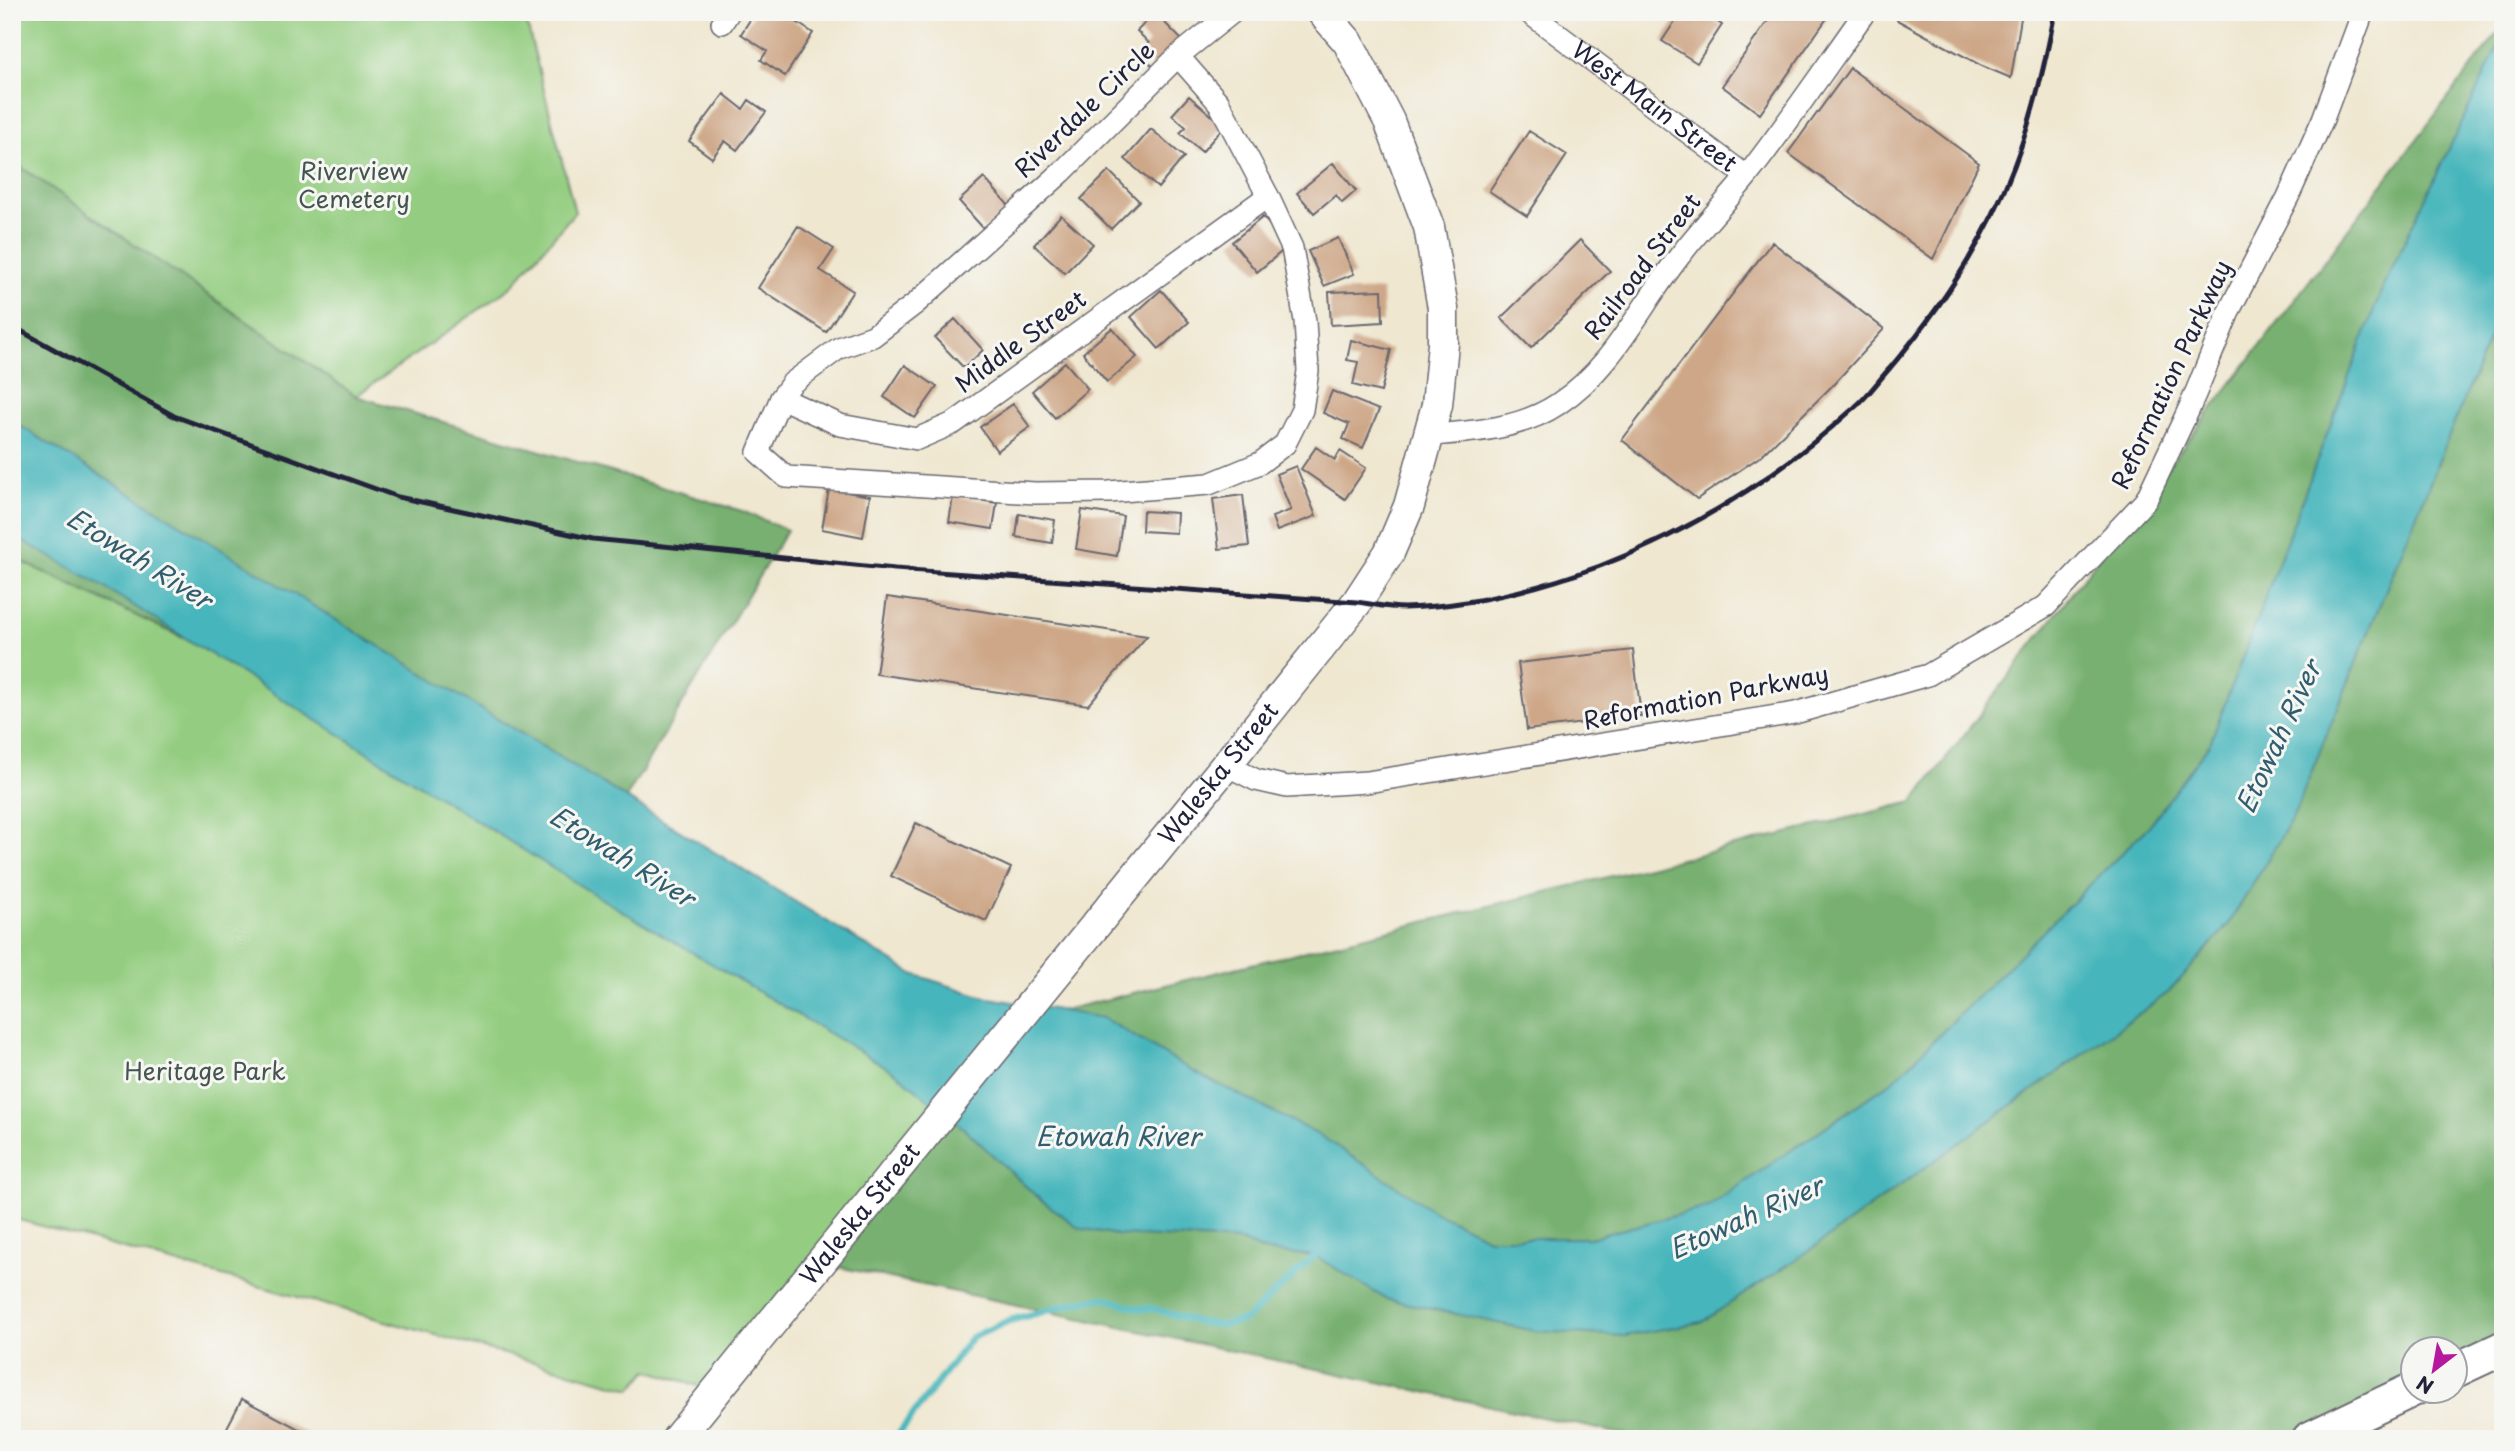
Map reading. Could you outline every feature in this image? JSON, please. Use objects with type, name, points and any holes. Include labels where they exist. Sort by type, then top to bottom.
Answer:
[{"type":"main road","name":"Waleska Street","points":[[677,1439],[1226,765],[1377,574],[1389,553],[1409,506],[1431,435],[1441,376],[1443,307],[1429,227],[1389,121],[1348,42],[1322,12]]},
{"type":"main road","points":[[1338,12],[1348,42]]},
{"type":"main road","points":[[2470,1363],[2503,1348]]},
{"type":"main road","points":[[2309,1439],[2400,1395]]},
{"type":"street","name":"West Main Street","points":[[1528,12],[1746,176]]},
{"type":"street","name":"Railroad Street","points":[[1431,435],[1514,424],[1558,404],[1580,387],[1610,357],[1680,254],[1746,176],[1865,12]]},
{"type":"street","name":"Reformation Parkway","points":[[1226,765],[1256,780],[1287,787],[1367,782],[1795,713],[1928,675],[2046,606],[2146,500],[2189,409],[2230,309],[2288,197],[2318,130],[2363,12]]},
{"type":"street","points":[[1178,56],[1223,16]]},
{"type":"street","name":"Riverdale Circle","points":[[1178,56],[1219,103],[1268,196],[1292,248],[1305,321],[1308,371],[1302,410],[1285,444],[1261,463],[1209,484],[1109,492],[1035,493],[786,477],[758,452],[781,398],[792,383],[839,348],[873,336],[915,304],[1062,172],[1178,56]]},
{"type":"street","name":"Middle Street","points":[[781,398],[840,425],[917,439],[954,423],[1268,196]]},
{"type":"green space","name":"Riverview Cemetery","points":[[12,12],[524,12],[575,212],[511,287],[356,396],[12,161]]},
{"type":"green space","points":[[2503,26],[2503,1335],[2470,1353],[2470,1336],[2400,1336],[2400,1390],[2311,1439],[1645,1439],[815,1262],[1015,1022],[1913,802]]},
{"type":"green space","points":[[12,161],[356,396],[742,511],[787,530],[603,836],[12,557]]},
{"type":"green space","name":"Heritage Park","points":[[12,557],[966,1008],[1015,1022],[708,1389],[648,1370],[631,1389],[12,1218]]},
{"type":"water","name":"Etowah River","points":[[2503,36],[2503,304],[2293,817],[2229,924],[2169,992],[1819,1244],[1702,1322],[1625,1336],[1535,1331],[1386,1299],[1315,1256],[1264,1251],[1240,1241],[1117,1235],[1079,1228],[1036,1196],[967,1131],[896,1073],[600,898],[94,581],[12,535],[12,421],[913,974],[984,997],[1103,1018],[1196,1073],[1321,1136],[1437,1213],[1489,1238],[1590,1238],[1708,1207],[1894,1080],[2149,826],[2210,743],[2382,289]]},
{"type":"building","points":[[755,12],[781,12],[813,33],[785,76],[761,60],[767,51],[741,34]]},
{"type":"building","points":[[1681,12],[1703,12],[1722,25],[1697,63],[1662,41]]},
{"type":"building","points":[[1774,12],[1830,14],[1760,114],[1722,86]]},
{"type":"building","points":[[1901,12],[2022,12],[2011,78],[1980,65],[1897,20]]},
{"type":"building","points":[[1155,13],[1185,43],[1158,71],[1139,53],[1149,43],[1137,31]]},
{"type":"building","points":[[1850,68],[1979,163],[1933,259],[1788,153]]},
{"type":"building","points":[[724,94],[743,109],[749,100],[766,112],[737,150],[725,141],[712,158],[689,141]]},
{"type":"building","points":[[1189,96],[1224,126],[1202,152],[1180,133],[1186,127],[1172,115]]},
{"type":"building","points":[[1151,129],[1184,157],[1158,188],[1125,159]]},
{"type":"building","points":[[1529,131],[1567,155],[1527,216],[1489,191]]},
{"type":"building","points":[[1333,163],[1356,191],[1342,203],[1336,195],[1314,213],[1297,193]]},
{"type":"building","points":[[1109,171],[1139,201],[1111,229],[1081,199]]},
{"type":"building","points":[[984,178],[1010,207],[984,229],[959,201]]},
{"type":"building","points":[[1061,215],[1093,244],[1065,273],[1034,245]]},
{"type":"building","points":[[1263,217],[1287,247],[1257,272],[1232,242]]},
{"type":"building","points":[[798,226],[834,249],[820,270],[853,291],[826,332],[758,288]]},
{"type":"building","points":[[1338,238],[1354,274],[1324,286],[1308,251]]},
{"type":"building","points":[[1580,240],[1610,271],[1531,348],[1501,318]]},
{"type":"building","points":[[1772,242],[1884,329],[1833,385],[1761,456],[1697,499],[1622,440]]},
{"type":"building","points":[[1161,290],[1189,322],[1159,349],[1131,317]]},
{"type":"building","points":[[1382,290],[1383,322],[1331,325],[1329,292]]},
{"type":"building","points":[[955,319],[983,350],[964,368],[935,338]]},
{"type":"building","points":[[1112,328],[1137,357],[1107,382],[1083,353]]},
{"type":"building","points":[[1351,340],[1391,350],[1381,392],[1353,385],[1358,362],[1347,360]]},
{"type":"building","points":[[1065,362],[1088,389],[1055,418],[1032,391]]},
{"type":"building","points":[[905,365],[937,387],[915,418],[884,397]]},
{"type":"building","points":[[1332,391],[1379,410],[1363,448],[1343,439],[1349,424],[1323,413]]},
{"type":"building","points":[[1013,404],[1030,427],[997,451],[980,427]]},
{"type":"building","points":[[1316,447],[1335,460],[1340,451],[1366,468],[1345,499],[1301,469]]},
{"type":"building","points":[[1296,466],[1316,516],[1277,531],[1272,517],[1291,510],[1276,474]]},
{"type":"building","points":[[829,489],[870,496],[863,537],[822,529]]},
{"type":"building","points":[[1243,495],[1249,546],[1219,549],[1213,499]]},
{"type":"building","points":[[953,496],[997,503],[993,529],[949,522]]},
{"type":"building","points":[[1082,510],[1123,516],[1117,556],[1076,549]]},
{"type":"building","points":[[1143,511],[1177,513],[1176,533],[1142,531]]},
{"type":"building","points":[[1019,514],[1055,520],[1052,543],[1016,537]]},
{"type":"building","points":[[887,597],[1147,636],[1088,705],[876,674]]},
{"type":"building","points":[[1633,650],[1641,716],[1527,730],[1518,663]]},
{"type":"building","points":[[916,823],[1011,868],[986,921],[891,876]]},
{"type":"building","points":[[242,1399],[318,1439],[221,1439]]},
{"type":"waterway","points":[[895,1439],[971,1338],[1008,1321],[1078,1302],[1104,1298],[1197,1322],[1221,1325],[1245,1320],[1320,1251]]},
{"type":"railway","points":[[12,326],[174,416],[398,497],[593,539],[895,569],[1357,602],[1398,608],[1454,604],[1504,595],[1552,582],[1600,566],[1669,536],[1766,478],[1860,403],[1927,322],[1961,272],[1990,220],[2014,166],[2027,128],[2043,71],[2055,12]]}]
